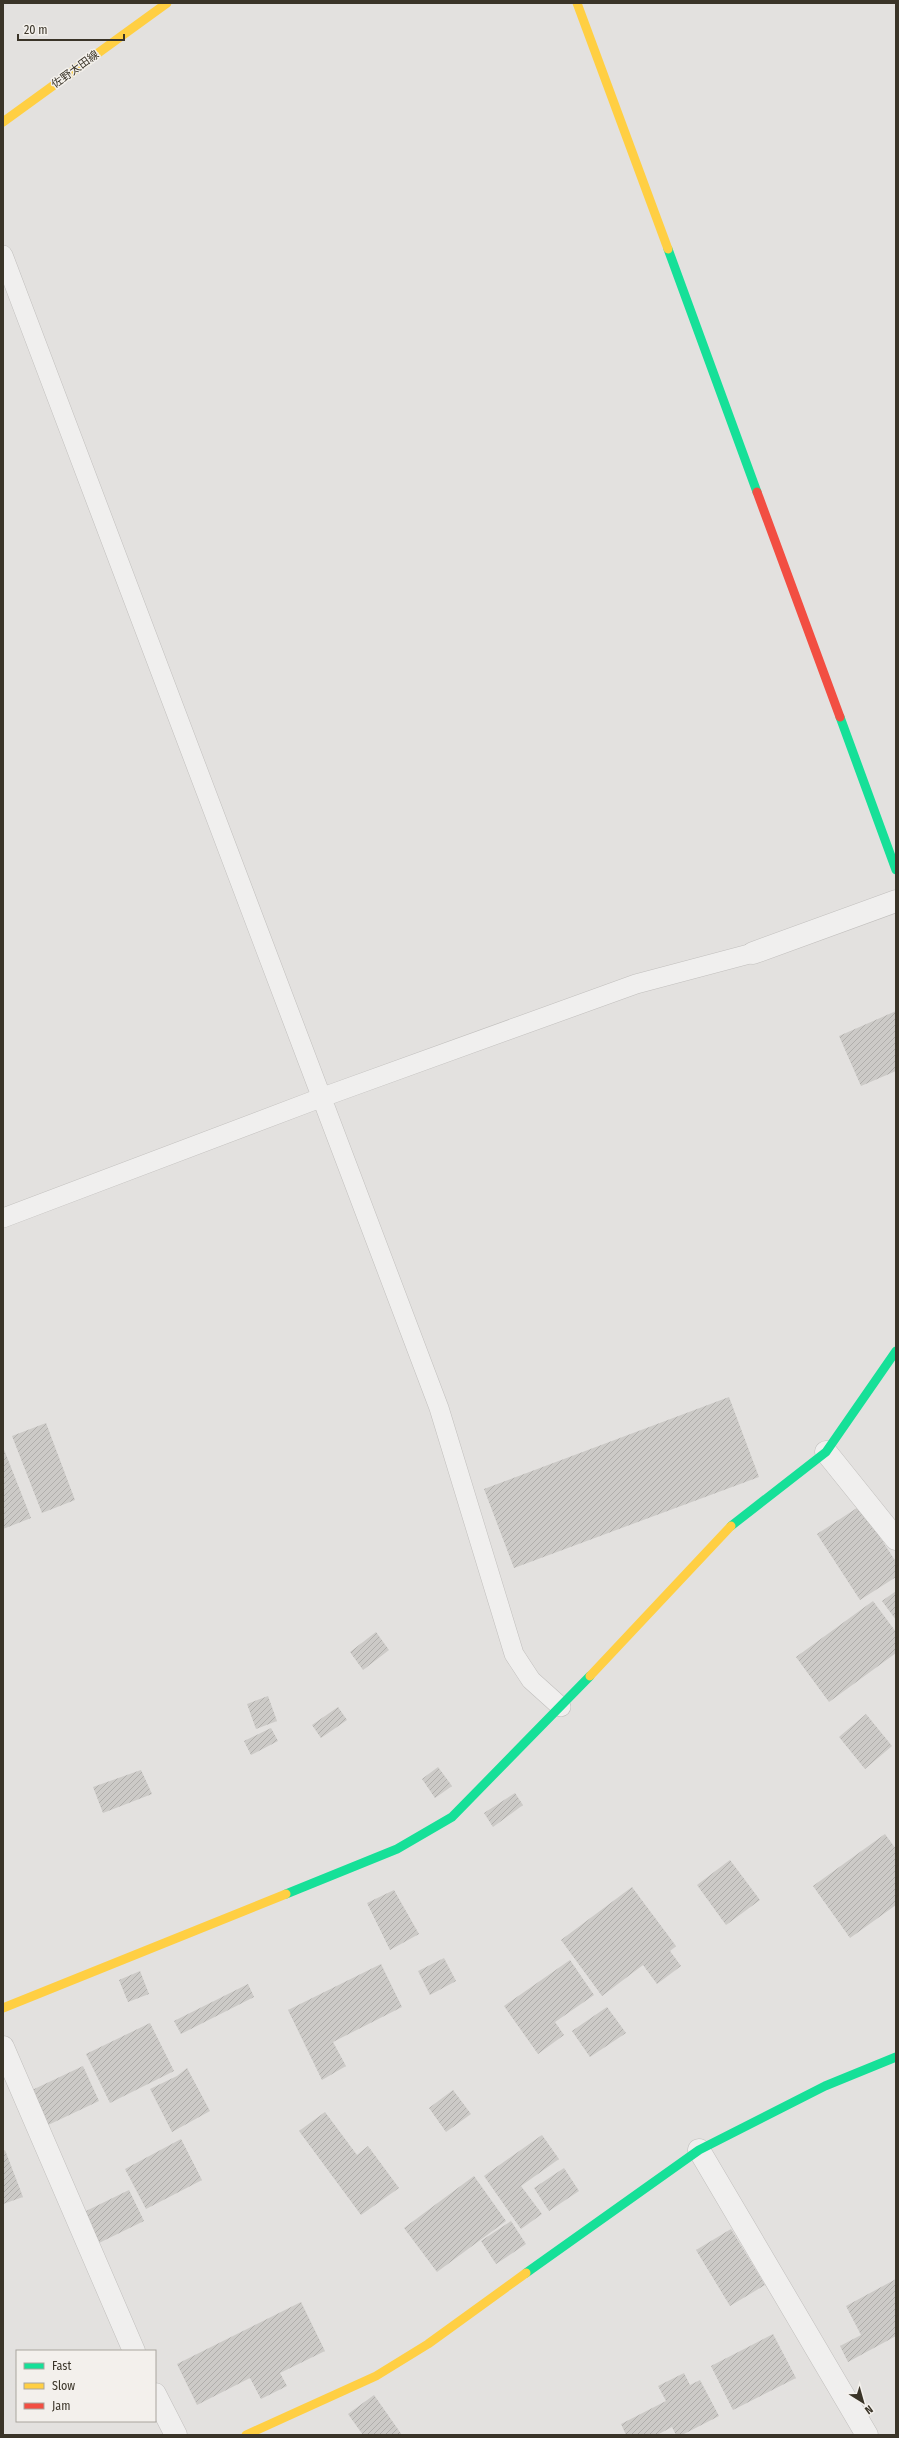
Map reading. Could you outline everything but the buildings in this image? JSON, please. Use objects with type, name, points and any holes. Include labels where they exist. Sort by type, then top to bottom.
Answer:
[{"type":"street","name":"佐野太田線","points":[[3,122],[167,3]]},
{"type":"street","points":[[577,3],[896,870]]},
{"type":"street","points":[[753,953],[896,901]]},
{"type":"street","points":[[3,2008],[398,1849],[452,1817],[561,1707],[731,1526],[826,1452],[896,1351]]},
{"type":"street","points":[[826,1452],[896,1539]]},
{"type":"street","points":[[3,2047],[134,2350]]},
{"type":"street","points":[[246,2435],[376,2376],[428,2344],[630,2197],[699,2150],[825,2086],[896,2057]]},
{"type":"street","points":[[699,2150],[867,2435]]},
{"type":"street","points":[[156,2396],[176,2435]]},
{"type":"lane","points":[[3,255],[440,1408],[514,1654],[531,1680],[561,1707]]},
{"type":"lane","points":[[3,1218],[323,1097],[636,984],[753,953]]},
{"type":"traffic: fast","points":[[668,249],[757,492]]},
{"type":"traffic: fast","points":[[840,717],[896,870]]},
{"type":"traffic: fast","points":[[731,1526],[826,1452],[896,1351]]},
{"type":"traffic: fast","points":[[286,1894],[397,1849],[452,1817],[590,1676]]},
{"type":"traffic: fast","points":[[526,2273],[699,2150],[825,2086],[896,2057]]},
{"type":"traffic: slow","points":[[3,122],[167,3]]},
{"type":"traffic: slow","points":[[577,3],[668,249]]},
{"type":"traffic: slow","points":[[590,1676],[731,1526]]},
{"type":"traffic: slow","points":[[3,2008],[286,1894]]},
{"type":"traffic: slow","points":[[246,2435],[376,2376],[428,2344],[526,2273]]},
{"type":"traffic: jam","points":[[757,492],[840,717]]}]
